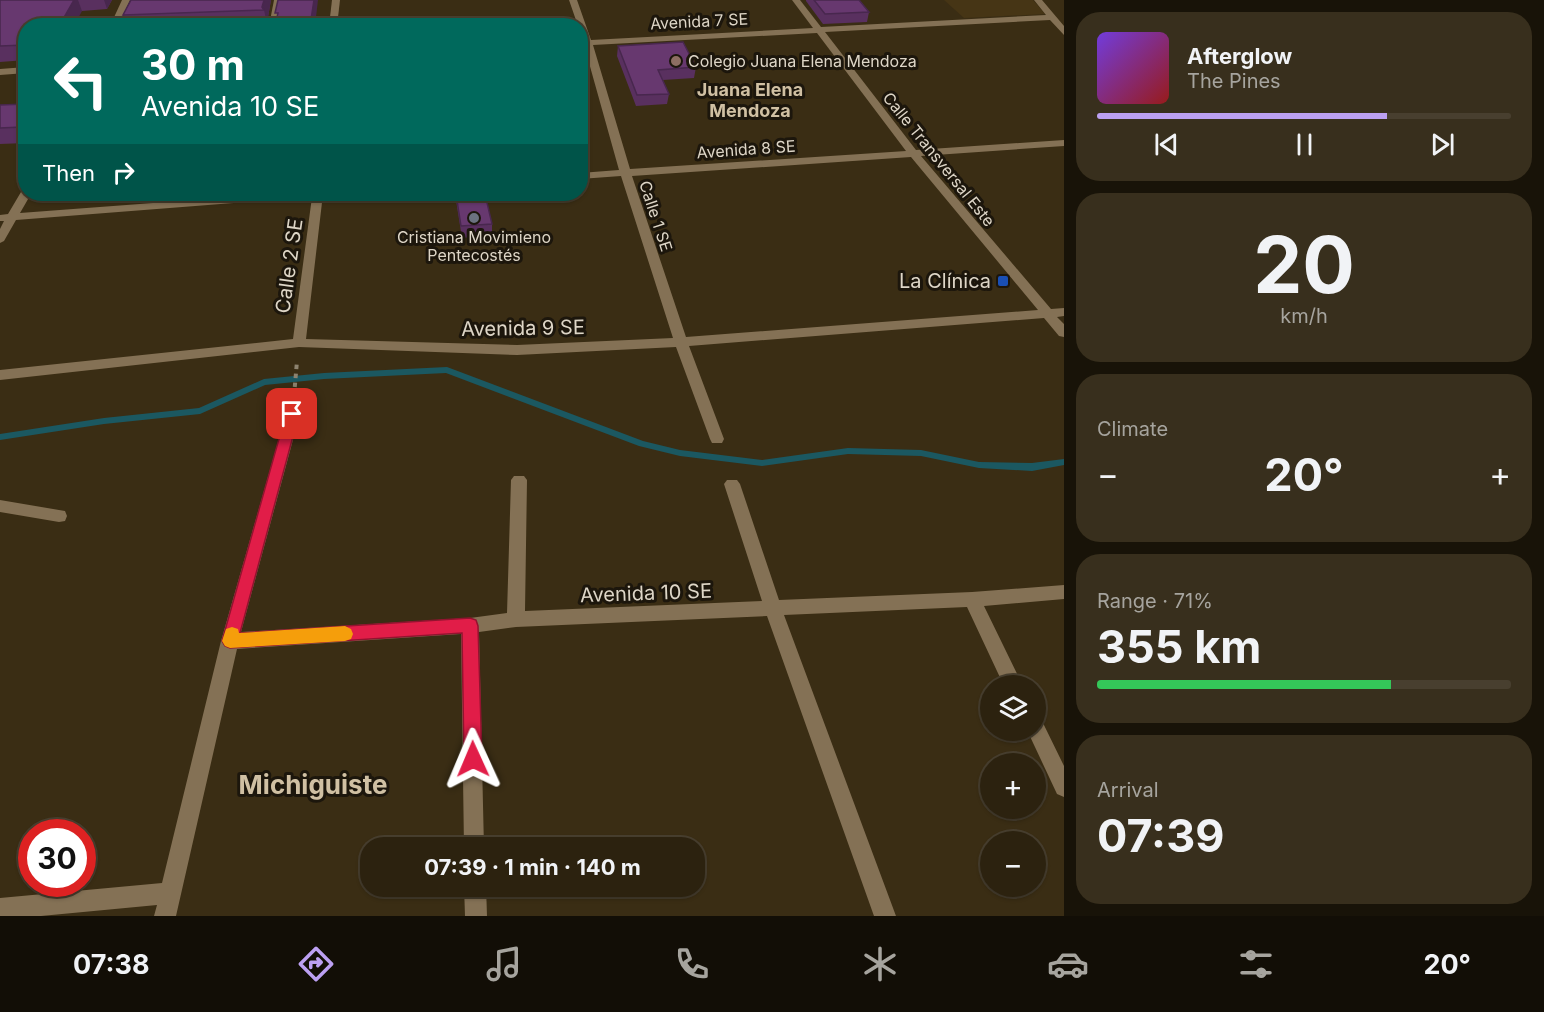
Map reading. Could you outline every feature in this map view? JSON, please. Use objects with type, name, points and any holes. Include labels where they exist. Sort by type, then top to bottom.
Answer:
[{"type":"street","points":[[118,18],[126,0]]},
{"type":"street","points":[[275,18],[278,0]]},
{"type":"street","points":[[334,18],[336,0]]},
{"type":"street","name":"Calle 1 SE","points":[[573,0],[578,18]]},
{"type":"street","name":"Calle Transversal Este","points":[[796,0],[914,154],[1064,333]]},
{"type":"street","points":[[1038,0],[1064,32]]},
{"type":"street","name":"Avenida 7 SE","points":[[588,43],[1053,17]]},
{"type":"street","name":"Calle 1 SE","points":[[588,53],[680,342],[717,439]]},
{"type":"street","points":[[0,72],[18,71]]},
{"type":"street","name":"Avenida 8 SE","points":[[588,176],[1064,143]]},
{"type":"street","points":[[0,239],[6,217],[19,201]]},
{"type":"street","points":[[6,217],[217,201]]},
{"type":"street","name":"Calle 2 SE","points":[[299,344],[317,201]]},
{"type":"street","name":"Avenida 9 SE","points":[[0,375],[299,344],[518,350],[680,342],[1064,312]]},
{"type":"street","points":[[165,916],[230,641],[292,414]]},
{"type":"street","points":[[516,619],[519,480]]},
{"type":"street","points":[[732,484],[774,609],[885,916]]},
{"type":"street","points":[[0,506],[59,516]]},
{"type":"street","name":"Avenida 10 SE","points":[[230,641],[470,626],[516,619],[774,609],[1064,592]]},
{"type":"street","points":[[972,599],[1009,675]]},
{"type":"street","points":[[470,626],[474,837]]},
{"type":"street","points":[[1041,741],[1064,787]]},
{"type":"street","points":[[0,909],[170,893]]},
{"type":"street","points":[[475,897],[476,916]]},
{"type":"path","points":[[292,414],[299,344]]},
{"type":"shaded area","points":[[944,0],[1033,0],[1045,14],[964,18]]},
{"type":"building","points":[[0,0],[74,0],[64,18],[18,18],[18,45],[0,46]]},
{"type":"building","points":[[131,0],[264,0],[262,7],[264,10],[123,15]]},
{"type":"building","points":[[278,0],[314,0],[311,18],[277,18],[278,13],[275,13]]},
{"type":"building","points":[[814,0],[859,0],[869,12],[825,14]]},
{"type":"building","points":[[683,42],[696,67],[658,70],[669,94],[637,95],[618,46]]},
{"type":"building","points":[[18,104],[18,127],[0,128],[0,105]]},
{"type":"building","name":"Cristiana Movimieno Pentecostés","points":[[457,201],[487,201],[492,224],[461,226]]},
{"type":"waterway","points":[[0,437],[104,421],[200,411],[264,382],[324,376],[447,370],[642,444],[680,453],[762,463],[848,451],[921,453],[979,465],[1032,467],[1064,462]]},
{"type":"slow traffic","points":[[232,635],[230,641],[345,634]]},
{"type":"place","name":"Colegio Juana Elena Mendoza","points":[[676,61]]},
{"type":"place","name":"Cristiana Movimieno Pentecostés","points":[[474,218]]},
{"type":"place","name":"La Clínica","points":[[1003,281]]},
{"type":"district","name":"Juana Elena Mendoza","points":[[750,100]]},
{"type":"district","name":"Michiguiste","points":[[313,785]]},
{"type":"route","points":[[292,414],[230,641],[470,626],[473,759]]}]
